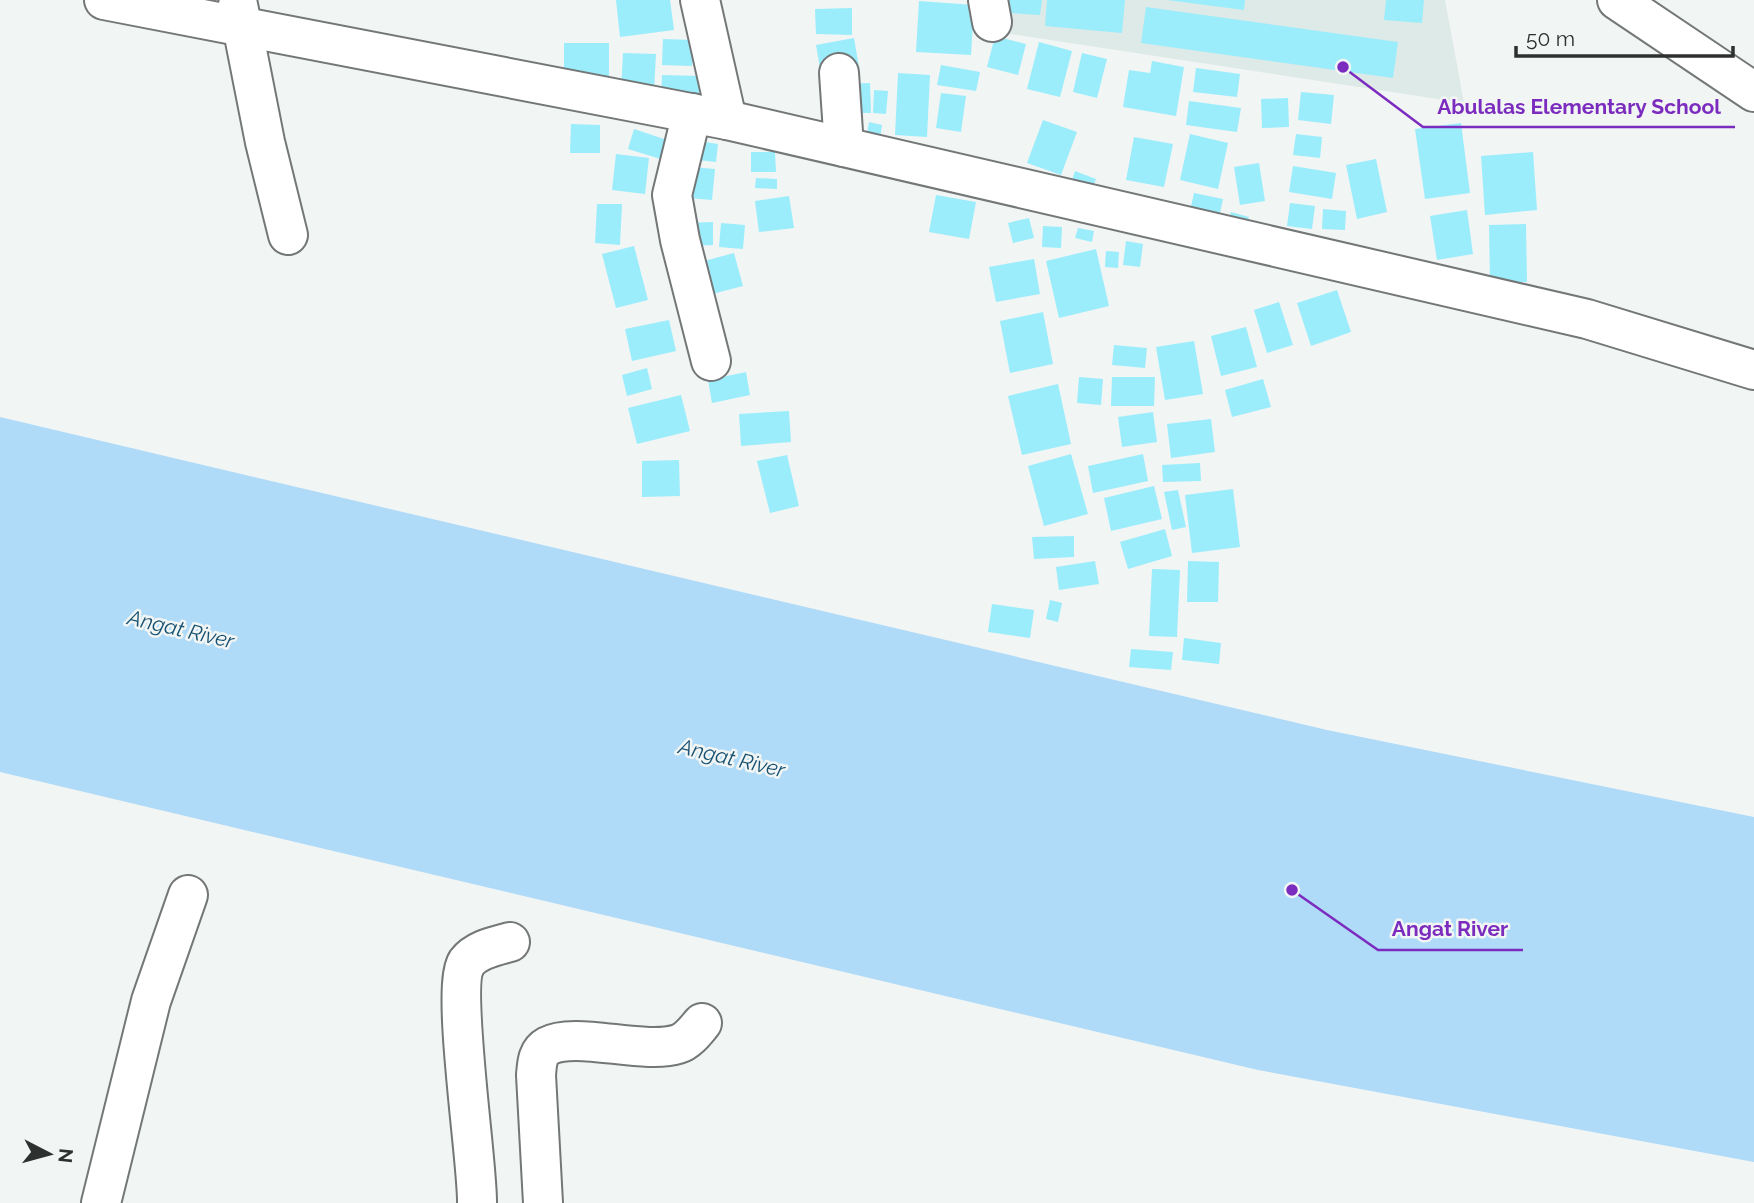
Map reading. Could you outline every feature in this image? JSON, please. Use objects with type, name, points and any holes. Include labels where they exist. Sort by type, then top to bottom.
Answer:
[{"type":"street","points":[[104,0],[239,14],[844,147],[1587,319],[1754,370]]},
{"type":"street","points":[[700,0],[709,117],[672,195],[680,240],[710,361]]},
{"type":"street","points":[[1617,0],[1754,92]]},
{"type":"street","points":[[239,14],[265,142],[288,236]]},
{"type":"street","points":[[839,73],[844,147]]},
{"type":"street","points":[[101,1203],[151,1001],[188,895]]},
{"type":"street","points":[[477,1203],[467,1104],[462,985],[466,963],[480,951],[510,942]]},
{"type":"street","points":[[543,1203],[536,1075],[538,1057],[547,1047],[562,1043],[626,1046],[679,1044],[702,1023]]},
{"type":"shaded area","points":[[989,0],[1445,0],[1464,103],[992,31]]},
{"type":"water","points":[[0,417],[1327,730],[1754,817],[1754,1162],[1258,1070],[0,772]]},
{"type":"building","points":[[616,0],[670,0],[674,30],[620,37]]},
{"type":"building","points":[[994,0],[1042,0],[1040,15],[993,12]]},
{"type":"building","points":[[1047,0],[1125,0],[1122,33],[1045,26]]},
{"type":"building","points":[[1167,0],[1245,0],[1244,10]]},
{"type":"building","points":[[1386,0],[1424,0],[1422,23],[1384,20]]},
{"type":"building","points":[[919,1],[974,5],[971,55],[916,52]]},
{"type":"building","points":[[1146,7],[1398,42],[1393,78],[1141,43]]},
{"type":"building","points":[[852,8],[852,35],[816,34],[815,9]]},
{"type":"building","points":[[995,36],[1026,44],[1018,75],[987,67]]},
{"type":"building","points":[[854,38],[859,67],[821,74],[816,45]]},
{"type":"building","points":[[663,39],[694,40],[692,66],[662,65]]},
{"type":"building","points":[[1039,42],[1072,51],[1060,97],[1027,89]]},
{"type":"building","points":[[564,43],[609,43],[609,84],[564,84]]},
{"type":"building","points":[[623,53],[656,54],[654,91],[621,90]]},
{"type":"building","points":[[1082,53],[1107,59],[1097,98],[1073,92]]},
{"type":"building","points":[[1152,61],[1184,67],[1176,116],[1123,107],[1129,70],[1150,73]]},
{"type":"building","points":[[941,65],[980,72],[976,91],[937,85]]},
{"type":"building","points":[[1196,68],[1240,74],[1237,97],[1193,92]]},
{"type":"building","points":[[898,73],[930,75],[927,137],[895,135]]},
{"type":"building","points":[[662,75],[700,76],[699,102],[661,101]]},
{"type":"building","points":[[870,83],[871,113],[843,113],[842,84]]},
{"type":"building","points":[[874,90],[888,91],[886,114],[873,113]]},
{"type":"building","points":[[1301,92],[1334,95],[1331,124],[1298,120]]},
{"type":"building","points":[[941,93],[966,96],[961,132],[936,128]]},
{"type":"building","points":[[1288,98],[1289,127],[1262,128],[1261,99]]},
{"type":"building","points":[[1189,101],[1241,108],[1237,132],[1186,125]]},
{"type":"building","points":[[1043,120],[1077,132],[1061,175],[1027,163]]},
{"type":"building","points":[[869,122],[882,125],[878,154],[864,151]]},
{"type":"building","points":[[1461,123],[1470,193],[1425,199],[1415,129]]},
{"type":"building","points":[[571,124],[600,125],[600,153],[570,153]]},
{"type":"building","points":[[634,129],[676,143],[670,162],[628,149]]},
{"type":"building","points":[[1190,134],[1228,143],[1218,189],[1180,180]]},
{"type":"building","points":[[1296,134],[1322,137],[1320,158],[1293,155]]},
{"type":"building","points":[[1134,137],[1173,144],[1164,187],[1126,180]]},
{"type":"building","points":[[691,140],[718,144],[716,162],[688,159]]},
{"type":"building","points":[[751,152],[775,152],[776,172],[751,172]]},
{"type":"building","points":[[1533,152],[1537,210],[1485,215],[1481,156]]},
{"type":"building","points":[[616,154],[649,158],[645,194],[612,190]]},
{"type":"building","points":[[1376,159],[1387,212],[1357,219],[1346,165]]},
{"type":"building","points":[[1259,163],[1265,201],[1240,205],[1234,167]]},
{"type":"building","points":[[679,166],[715,169],[712,200],[677,197]]},
{"type":"building","points":[[1293,166],[1336,173],[1332,199],[1289,192]]},
{"type":"building","points":[[1075,171],[1096,179],[1087,202],[1067,195]]},
{"type":"building","points":[[756,178],[777,179],[777,189],[755,188]]},
{"type":"building","points":[[1194,193],[1223,199],[1216,231],[1187,224]]},
{"type":"building","points":[[936,195],[976,202],[969,239],[929,232]]},
{"type":"building","points":[[789,196],[794,228],[759,232],[755,201]]},
{"type":"building","points":[[1290,203],[1315,206],[1312,229],[1287,226]]},
{"type":"building","points":[[597,204],[622,204],[620,245],[595,243]]},
{"type":"building","points":[[1323,209],[1346,211],[1345,230],[1322,229]]},
{"type":"building","points":[[1467,210],[1473,254],[1437,260],[1430,216]]},
{"type":"building","points":[[1231,212],[1249,217],[1243,235],[1226,230]]},
{"type":"building","points":[[1029,218],[1034,238],[1013,243],[1008,223]]},
{"type":"building","points":[[713,222],[713,245],[685,246],[685,223]]},
{"type":"building","points":[[721,223],[745,225],[743,249],[719,247]]},
{"type":"building","points":[[1526,224],[1527,282],[1490,282],[1489,225]]},
{"type":"building","points":[[1043,226],[1062,227],[1061,248],[1042,247]]},
{"type":"building","points":[[1078,228],[1094,231],[1092,242],[1075,238]]},
{"type":"building","points":[[1126,241],[1143,244],[1140,267],[1123,265]]},
{"type":"building","points":[[634,246],[648,300],[616,308],[602,254]]},
{"type":"building","points":[[1096,249],[1109,306],[1059,318],[1046,261]]},
{"type":"building","points":[[1106,251],[1119,252],[1118,268],[1105,267]]},
{"type":"building","points":[[734,253],[743,286],[697,298],[689,265]]},
{"type":"building","points":[[1034,259],[1040,294],[996,302],[989,267]]},
{"type":"building","points":[[1337,290],[1351,332],[1311,346],[1297,303]]},
{"type":"building","points":[[1279,302],[1293,345],[1267,353],[1254,310]]},
{"type":"building","points":[[1043,312],[1053,364],[1010,373],[1000,321]]},
{"type":"building","points":[[669,320],[676,351],[632,361],[625,329]]},
{"type":"building","points":[[1246,327],[1257,367],[1221,376],[1211,336]]},
{"type":"building","points":[[1194,341],[1203,394],[1165,400],[1156,347]]},
{"type":"building","points":[[1114,345],[1147,348],[1145,368],[1112,365]]},
{"type":"building","points":[[647,368],[652,389],[627,396],[622,375]]},
{"type":"building","points":[[746,372],[750,395],[712,403],[708,380]]},
{"type":"building","points":[[1079,377],[1103,379],[1101,405],[1077,403]]},
{"type":"building","points":[[1112,377],[1155,377],[1154,406],[1111,406]]},
{"type":"building","points":[[1263,379],[1271,407],[1232,417],[1225,390]]},
{"type":"building","points":[[1058,384],[1071,444],[1022,455],[1008,396]]},
{"type":"building","points":[[681,395],[690,431],[637,444],[628,408]]},
{"type":"building","points":[[789,411],[791,442],[741,446],[739,414]]},
{"type":"building","points":[[1153,412],[1157,442],[1122,447],[1118,417]]},
{"type":"building","points":[[1211,419],[1215,452],[1171,458],[1167,424]]},
{"type":"building","points":[[1071,454],[1088,514],[1044,526],[1028,466]]},
{"type":"building","points":[[1143,454],[1148,481],[1093,493],[1088,466]]},
{"type":"building","points":[[787,455],[799,506],[770,513],[757,461]]},
{"type":"building","points":[[679,460],[680,496],[642,497],[642,461]]},
{"type":"building","points":[[1200,463],[1201,481],[1163,482],[1162,465]]},
{"type":"building","points":[[1154,486],[1162,519],[1111,531],[1104,498]]},
{"type":"building","points":[[1233,489],[1240,547],[1192,553],[1185,495]]},
{"type":"building","points":[[1178,490],[1186,527],[1172,530],[1164,492]]},
{"type":"building","points":[[1165,529],[1172,556],[1128,569],[1120,542]]},
{"type":"building","points":[[1074,536],[1074,557],[1034,559],[1032,537]]},
{"type":"building","points":[[1095,561],[1099,584],[1059,590],[1056,567]]},
{"type":"building","points":[[1188,561],[1219,562],[1218,602],[1187,602]]},
{"type":"building","points":[[1152,569],[1180,570],[1177,637],[1149,636]]},
{"type":"building","points":[[1050,600],[1062,603],[1058,622],[1046,619]]},
{"type":"building","points":[[992,604],[1034,610],[1030,638],[988,632]]},
{"type":"building","points":[[1184,638],[1221,643],[1219,664],[1182,660]]},
{"type":"building","points":[[1131,649],[1173,652],[1171,670],[1129,667]]},
{"type":"place","name":"Abulalas Elementary School","points":[[1343,67]]},
{"type":"place","name":"Angat River","points":[[1292,890]]}]
